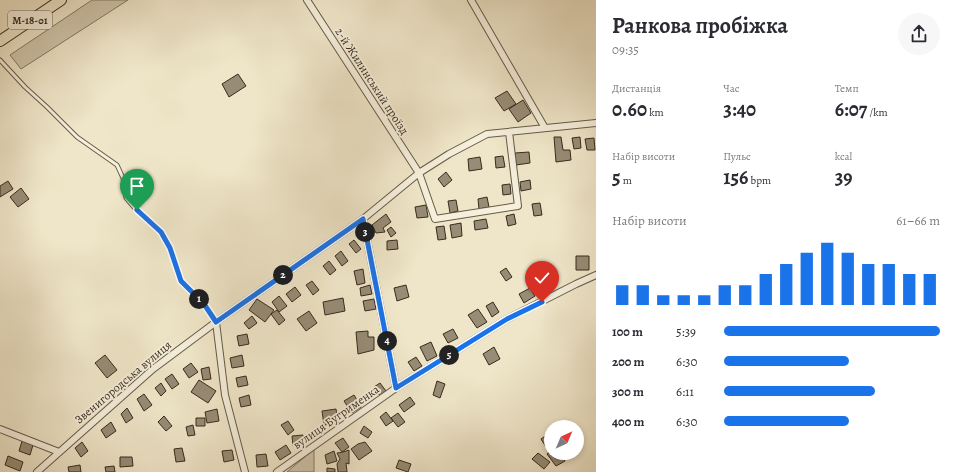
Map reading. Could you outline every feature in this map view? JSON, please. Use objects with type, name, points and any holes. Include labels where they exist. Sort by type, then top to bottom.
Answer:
[{"type":"highway","name":"М-18-01","points":[[0,40],[61,0]]},
{"type":"street","name":"2-й Жилинський проїзд","points":[[307,0],[419,173],[435,219],[518,206],[509,132]]},
{"type":"street","points":[[471,0],[544,128]]},
{"type":"street","name":"Звенигородська вулиця","points":[[59,452],[153,369],[216,322],[363,219],[419,173],[449,154],[487,134],[596,123]]},
{"type":"street","points":[[363,219],[396,388]]},
{"type":"street","name":"вулиця Бугрименка","points":[[277,472],[396,388],[507,319],[596,275]]},
{"type":"street","points":[[216,322],[225,395],[245,472]]},
{"type":"street","points":[[0,429],[59,452],[36,472]]},
{"type":"lane","points":[[0,60],[25,87],[77,137],[117,165],[124,178],[126,198],[161,232],[170,248],[181,281],[204,304],[216,322]]},
{"type":"shaded area","points":[[92,0],[128,0],[21,69],[10,55]]},
{"type":"shaded area","points":[[314,449],[314,472],[287,472]]},
{"type":"building","points":[[238,74],[246,86],[229,97],[222,84]]},
{"type":"building","points":[[507,91],[516,104],[504,111],[495,98]]},
{"type":"building","points":[[523,100],[531,113],[518,122],[509,109]]},
{"type":"building","points":[[554,137],[561,137],[563,150],[570,150],[571,160],[556,162]]},
{"type":"building","points":[[580,137],[581,148],[574,149],[572,138]]},
{"type":"building","points":[[594,138],[595,150],[587,150],[585,139]]},
{"type":"building","points":[[529,152],[530,163],[516,165],[515,153]]},
{"type":"building","points":[[503,156],[505,167],[496,168],[495,157]]},
{"type":"building","points":[[480,157],[482,169],[469,171],[468,159]]},
{"type":"building","points":[[446,172],[452,180],[444,187],[438,179]]},
{"type":"building","points":[[530,180],[531,189],[521,191],[520,182]]},
{"type":"building","points":[[8,181],[13,189],[0,197],[0,186]]},
{"type":"building","points":[[510,184],[511,194],[503,195],[502,185]]},
{"type":"building","points":[[21,188],[29,199],[18,207],[10,197]]},
{"type":"building","points":[[487,197],[489,207],[479,209],[478,199]]},
{"type":"building","points":[[456,200],[458,211],[450,213],[448,201]]},
{"type":"building","points":[[540,203],[542,215],[534,216],[532,204]]},
{"type":"building","points":[[426,205],[428,217],[417,218],[415,207]]},
{"type":"building","points":[[386,214],[391,222],[383,228],[385,232],[376,233],[372,225]]},
{"type":"building","points":[[514,214],[516,224],[508,226],[506,216]]},
{"type":"building","points":[[486,219],[488,228],[475,230],[474,221]]},
{"type":"building","points":[[461,223],[462,236],[452,238],[450,225]]},
{"type":"building","points":[[444,226],[446,239],[438,240],[436,227]]},
{"type":"building","points":[[391,227],[396,233],[391,237],[387,230]]},
{"type":"building","points":[[354,240],[361,249],[356,253],[349,244]]},
{"type":"building","points":[[397,240],[398,249],[387,250],[387,241]]},
{"type":"building","points":[[341,251],[348,261],[342,266],[335,256]]},
{"type":"building","points":[[576,256],[589,256],[589,270],[576,270]]},
{"type":"building","points":[[329,261],[336,270],[330,275],[323,266]]},
{"type":"building","points":[[506,268],[512,277],[506,281],[500,272]]},
{"type":"building","points":[[363,269],[365,283],[357,285],[354,271]]},
{"type":"building","points":[[312,281],[319,290],[313,295],[306,285]]},
{"type":"building","points":[[370,285],[372,294],[361,296],[360,288]]},
{"type":"building","points":[[406,285],[409,297],[397,301],[394,288]]},
{"type":"building","points":[[295,287],[301,295],[292,302],[286,294]]},
{"type":"building","points":[[530,288],[535,296],[524,303],[519,294]]},
{"type":"building","points":[[279,296],[287,306],[279,312],[272,302]]},
{"type":"building","points":[[343,298],[345,311],[325,315],[323,302]]},
{"type":"building","points":[[257,299],[274,310],[265,322],[249,310]]},
{"type":"building","points":[[374,299],[376,309],[365,311],[363,301]]},
{"type":"building","points":[[493,302],[499,312],[492,317],[486,306]]},
{"type":"building","points":[[478,309],[487,322],[477,328],[468,315]]},
{"type":"building","points":[[277,310],[285,320],[279,325],[271,314]]},
{"type":"building","points":[[309,311],[317,323],[306,331],[297,319]]},
{"type":"building","points":[[252,316],[257,323],[249,329],[244,323]]},
{"type":"building","points":[[453,329],[458,338],[448,343],[443,334]]},
{"type":"building","points":[[368,331],[368,337],[374,337],[374,350],[358,354],[356,332]]},
{"type":"building","points":[[247,334],[249,344],[239,346],[237,336]]},
{"type":"building","points":[[431,342],[437,356],[427,361],[420,347]]},
{"type":"building","points":[[494,347],[500,359],[489,365],[483,354]]},
{"type":"building","points":[[105,355],[117,370],[107,378],[95,363]]},
{"type":"building","points":[[242,355],[244,366],[232,368],[230,358]]},
{"type":"building","points":[[416,357],[422,366],[414,371],[408,362]]},
{"type":"building","points":[[191,363],[198,372],[189,378],[183,369]]},
{"type":"building","points":[[209,367],[211,379],[203,380],[201,369]]},
{"type":"building","points":[[172,374],[179,384],[172,389],[165,379]]},
{"type":"building","points":[[246,376],[248,385],[238,387],[236,378]]},
{"type":"building","points":[[199,380],[216,391],[208,403],[191,392]]},
{"type":"building","points":[[437,381],[445,384],[440,398],[433,395]]},
{"type":"building","points":[[161,383],[166,391],[161,396],[155,388]]},
{"type":"building","points":[[380,383],[386,391],[380,396],[374,387]]},
{"type":"building","points":[[144,394],[152,405],[144,411],[137,399]]},
{"type":"building","points":[[249,395],[251,405],[241,407],[239,398]]},
{"type":"building","points":[[354,395],[361,407],[352,413],[344,401]]},
{"type":"building","points":[[410,397],[415,404],[404,412],[399,405]]},
{"type":"building","points":[[127,408],[133,418],[126,423],[121,414]]},
{"type":"building","points":[[217,409],[219,421],[207,423],[205,412]]},
{"type":"building","points":[[336,409],[338,423],[324,425],[322,411]]},
{"type":"building","points":[[386,412],[393,421],[386,426],[380,417]]},
{"type":"building","points":[[398,413],[405,422],[398,427],[391,418]]},
{"type":"building","points":[[164,416],[172,426],[166,431],[158,422]]},
{"type":"building","points":[[196,418],[205,418],[205,426],[196,426]]},
{"type":"building","points":[[288,421],[294,430],[288,435],[281,425]]},
{"type":"building","points":[[111,422],[116,431],[106,438],[101,430]]},
{"type":"building","points":[[193,425],[195,435],[188,436],[186,427]]},
{"type":"building","points":[[364,426],[372,432],[368,438],[360,433]]},
{"type":"building","points":[[303,435],[304,445],[293,446],[292,436]]},
{"type":"building","points":[[544,437],[544,444],[541,439]]},
{"type":"building","points":[[343,438],[349,447],[342,452],[335,443]]},
{"type":"building","points":[[22,441],[33,445],[30,455],[19,451]]},
{"type":"building","points":[[82,442],[88,451],[81,457],[75,448]]},
{"type":"building","points":[[365,442],[372,451],[359,460],[351,449],[358,444]]},
{"type":"building","points":[[286,445],[291,453],[280,460],[275,452]]},
{"type":"building","points":[[182,448],[185,461],[176,462],[174,449]]},
{"type":"building","points":[[232,450],[234,460],[224,462],[222,451]]},
{"type":"building","points":[[349,450],[349,464],[346,463],[347,472],[338,472],[337,464],[340,459],[337,453]]},
{"type":"building","points":[[334,451],[337,461],[327,464],[325,455]]},
{"type":"building","points":[[538,453],[544,458],[544,460],[550,462],[544,469],[532,459]]},
{"type":"building","points":[[266,454],[268,466],[257,467],[256,455]]},
{"type":"building","points":[[8,456],[23,462],[20,471],[5,465]]},
{"type":"building","points":[[120,457],[132,457],[133,466],[120,467]]},
{"type":"building","points":[[399,460],[411,464],[408,472],[396,468]]},
{"type":"building","points":[[552,460],[564,460],[565,461],[556,466]]},
{"type":"building","points":[[80,465],[81,472],[69,472],[68,467]]},
{"type":"building","points":[[114,466],[115,472],[106,472],[105,467]]},
{"type":"building","points":[[327,468],[335,469],[335,472],[327,472]]},
{"type":"route","points":[[137,210],[161,232],[170,248],[181,281],[204,304],[216,322],[363,219],[396,388],[507,319],[542,302]]}]
